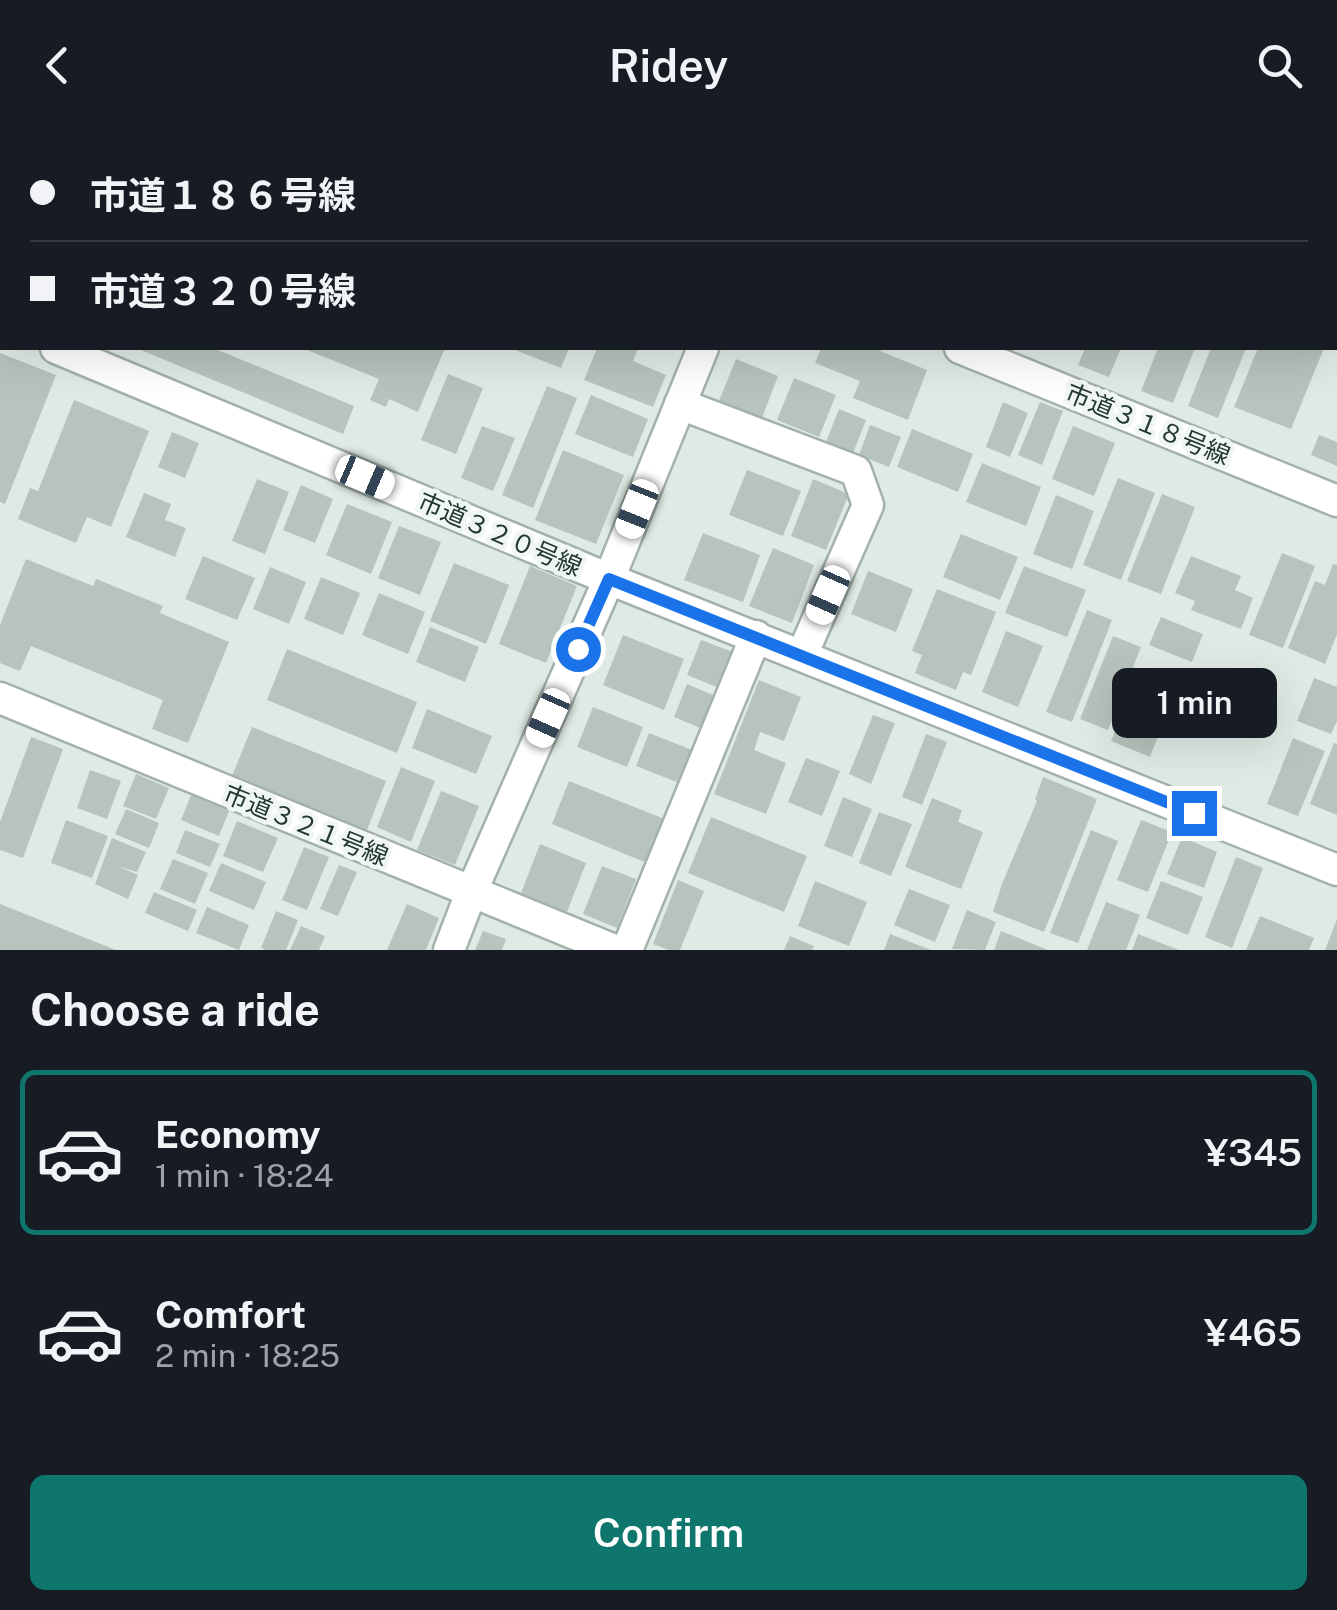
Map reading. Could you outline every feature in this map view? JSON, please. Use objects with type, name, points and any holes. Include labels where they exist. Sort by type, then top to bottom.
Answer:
[{"type":"street","name":"市道３２０号線","points":[[61,350],[609,579],[1337,870]]},
{"type":"street","points":[[449,950],[609,579],[702,350]]},
{"type":"street","name":"市道３１８号線","points":[[965,350],[1337,502]]},
{"type":"street","points":[[680,404],[856,471],[868,505],[802,655]]},
{"type":"street","points":[[627,950],[756,636]]},
{"type":"street","name":"市道３２１号線","points":[[0,698],[614,950]]},
{"type":"building","points":[[141,350],[218,350],[354,406],[343,434]]},
{"type":"building","points":[[307,350],[444,350],[418,412],[389,399],[386,407],[370,400],[379,379]]},
{"type":"building","points":[[515,350],[568,350],[561,368]]},
{"type":"building","points":[[596,350],[637,350],[633,361],[666,375],[653,407],[584,380]]},
{"type":"building","points":[[820,350],[880,350],[927,370],[908,420],[853,398],[860,381],[815,363]]},
{"type":"building","points":[[1084,350],[1120,350],[1109,377],[1078,365]]},
{"type":"building","points":[[1157,350],[1194,350],[1173,403],[1141,391]]},
{"type":"building","points":[[1210,350],[1245,350],[1218,418],[1188,406]]},
{"type":"building","points":[[1257,350],[1323,350],[1291,429],[1234,407]]},
{"type":"building","points":[[0,353],[56,375],[5,504],[0,502]]},
{"type":"building","points":[[736,359],[778,376],[762,418],[719,401]]},
{"type":"building","points":[[448,374],[483,388],[456,454],[421,440]]},
{"type":"building","points":[[794,378],[836,395],[819,437],[777,420]]},
{"type":"building","points":[[547,386],[577,398],[533,508],[502,495]]},
{"type":"building","points":[[591,395],[648,419],[633,457],[575,434]]},
{"type":"building","points":[[74,400],[149,431],[111,527],[87,517],[76,543],[18,519],[30,488],[38,491]]},
{"type":"building","points":[[1003,402],[1028,413],[1010,457],[986,447]]},
{"type":"building","points":[[1040,402],[1063,411],[1042,465],[1018,455]]},
{"type":"building","points":[[839,409],[866,420],[853,453],[826,442]]},
{"type":"building","points":[[870,425],[901,437],[889,467],[859,455]]},
{"type":"building","points":[[482,426],[515,438],[493,491],[461,478]]},
{"type":"building","points":[[1073,426],[1115,443],[1094,496],[1052,479]]},
{"type":"building","points":[[912,429],[973,454],[958,492],[897,467]]},
{"type":"building","points":[[172,432],[199,443],[185,478],[158,467]]},
{"type":"building","points":[[1319,435],[1337,442],[1337,466],[1311,455]]},
{"type":"building","points":[[563,450],[624,475],[596,544],[535,520]]},
{"type":"building","points":[[982,463],[1041,487],[1026,526],[966,502]]},
{"type":"building","points":[[747,470],[801,491],[783,536],[729,515]]},
{"type":"building","points":[[1118,478],[1155,493],[1121,580],[1083,565]]},
{"type":"building","points":[[257,479],[289,492],[265,554],[232,541]]},
{"type":"building","points":[[813,479],[849,494],[826,550],[791,536]]},
{"type":"building","points":[[301,485],[333,499],[315,543],[283,530]]},
{"type":"building","points":[[144,493],[171,504],[165,520],[186,528],[175,557],[126,537]]},
{"type":"building","points":[[1162,494],[1195,507],[1161,594],[1127,581]]},
{"type":"building","points":[[1056,495],[1094,511],[1072,569],[1033,554]]},
{"type":"building","points":[[347,504],[392,522],[371,574],[326,555]]},
{"type":"building","points":[[399,526],[441,542],[420,595],[378,578]]},
{"type":"building","points":[[703,533],[760,555],[743,602],[684,580]]},
{"type":"building","points":[[961,534],[1018,557],[1000,600],[943,577]]},
{"type":"building","points":[[773,548],[814,565],[792,623],[749,606]]},
{"type":"building","points":[[1282,553],[1315,566],[1283,648],[1249,635]]},
{"type":"building","points":[[203,556],[255,578],[237,620],[185,599]]},
{"type":"building","points":[[1191,556],[1241,576],[1235,590],[1253,598],[1241,629],[1191,610],[1195,601],[1175,593]]},
{"type":"building","points":[[26,559],[93,586],[96,579],[163,606],[160,613],[229,642],[188,743],[152,729],[163,700],[31,646],[20,671],[0,663],[0,625]]},
{"type":"building","points":[[454,563],[509,585],[486,644],[430,621]]},
{"type":"building","points":[[1333,564],[1337,565],[1337,634],[1325,664],[1288,648],[1315,581],[1325,585]]},
{"type":"building","points":[[530,566],[577,586],[546,663],[499,644]]},
{"type":"building","points":[[1024,566],[1086,590],[1067,637],[1005,613]]},
{"type":"building","points":[[270,567],[306,582],[289,624],[253,609]]},
{"type":"building","points":[[868,571],[913,589],[896,632],[851,614]]},
{"type":"building","points":[[321,577],[360,593],[343,635],[304,619]]},
{"type":"building","points":[[937,589],[996,612],[971,675],[963,672],[956,690],[915,673],[922,655],[912,651]]},
{"type":"building","points":[[379,593],[425,612],[408,654],[362,635]]},
{"type":"building","points":[[1087,610],[1112,620],[1072,722],[1046,712]]},
{"type":"building","points":[[1161,617],[1203,634],[1192,662],[1149,645]]},
{"type":"building","points":[[430,627],[479,647],[465,682],[416,662]]},
{"type":"building","points":[[1006,631],[1043,646],[1018,707],[982,692]]},
{"type":"building","points":[[623,635],[684,659],[664,710],[603,685]]},
{"type":"building","points":[[1113,636],[1141,647],[1108,730],[1080,719]]},
{"type":"building","points":[[701,640],[733,652],[719,688],[687,675]]},
{"type":"building","points":[[287,649],[417,702],[397,753],[267,700]]},
{"type":"building","points":[[1314,678],[1337,687],[1337,721],[1331,734],[1297,721]]},
{"type":"building","points":[[759,680],[801,697],[784,741],[760,732],[754,750],[786,763],[766,814],[714,794]]},
{"type":"building","points":[[687,684],[713,695],[700,728],[674,717]]},
{"type":"building","points":[[1129,697],[1167,713],[1150,757],[1111,741]]},
{"type":"building","points":[[593,707],[643,727],[627,767],[577,747]]},
{"type":"building","points":[[427,709],[492,736],[476,774],[412,748]]},
{"type":"building","points":[[873,715],[895,723],[871,784],[849,774]]},
{"type":"building","points":[[252,727],[386,781],[367,830],[232,776]]},
{"type":"building","points":[[649,733],[692,750],[679,783],[636,766]]},
{"type":"building","points":[[926,734],[947,742],[922,805],[902,797]]},
{"type":"building","points":[[31,737],[63,749],[23,858],[0,850],[0,822]]},
{"type":"building","points":[[1293,738],[1325,751],[1298,816],[1267,804]]},
{"type":"building","points":[[1334,743],[1337,744],[1337,815],[1310,804]]},
{"type":"building","points":[[806,758],[840,771],[822,816],[788,802]]},
{"type":"building","points":[[401,767],[435,781],[411,842],[377,827]]},
{"type":"building","points":[[90,770],[121,781],[107,819],[77,808]]},
{"type":"building","points":[[136,774],[169,788],[156,819],[123,806]]},
{"type":"building","points":[[1043,777],[1097,799],[1044,932],[993,912]]},
{"type":"building","points":[[569,781],[672,822],[654,866],[552,824]]},
{"type":"building","points":[[441,791],[479,806],[455,865],[417,850]]},
{"type":"building","points":[[191,795],[229,811],[219,836],[181,820]]},
{"type":"building","points":[[843,797],[872,809],[852,857],[824,846]]},
{"type":"building","points":[[932,798],[962,810],[958,822],[983,832],[961,889],[905,867]]},
{"type":"building","points":[[126,809],[159,823],[149,848],[115,834]]},
{"type":"building","points":[[879,812],[912,824],[891,876],[859,863]]},
{"type":"building","points":[[711,817],[807,856],[784,912],[688,873]]},
{"type":"building","points":[[66,820],[108,836],[92,878],[51,863]]},
{"type":"building","points":[[1141,820],[1172,832],[1148,892],[1117,880]]},
{"type":"building","points":[[237,821],[278,838],[263,872],[223,856]]},
{"type":"building","points":[[185,830],[220,844],[210,867],[176,853]]},
{"type":"building","points":[[1091,830],[1118,841],[1078,943],[1050,933]]},
{"type":"building","points":[[1182,837],[1217,852],[1204,888],[1167,874]]},
{"type":"building","points":[[112,838],[146,852],[137,872],[118,866],[138,875],[128,899],[95,884]]},
{"type":"building","points":[[540,844],[586,863],[567,912],[521,893]]},
{"type":"building","points":[[304,847],[329,857],[307,910],[282,900]]},
{"type":"building","points":[[1236,857],[1263,868],[1232,948],[1205,937]]},
{"type":"building","points":[[173,859],[208,873],[195,904],[160,889]]},
{"type":"building","points":[[221,863],[266,882],[254,910],[209,891]]},
{"type":"building","points":[[339,865],[357,872],[338,916],[320,909]]},
{"type":"building","points":[[602,866],[636,879],[617,928],[583,914]]},
{"type":"building","points":[[678,880],[704,891],[680,950],[669,950],[653,944]]},
{"type":"building","points":[[815,881],[867,902],[849,946],[798,926]]},
{"type":"building","points":[[1161,881],[1203,897],[1188,935],[1146,918]]},
{"type":"building","points":[[909,889],[950,905],[935,942],[894,925]]},
{"type":"building","points":[[154,892],[197,910],[188,931],[145,913]]},
{"type":"building","points":[[1106,902],[1140,915],[1126,950],[1087,950]]},
{"type":"building","points":[[0,904],[116,950],[0,950]]},
{"type":"building","points":[[407,904],[439,918],[426,950],[387,950]]},
{"type":"building","points":[[207,907],[249,925],[239,950],[196,933]]},
{"type":"building","points":[[967,910],[996,922],[985,950],[952,949]]},
{"type":"building","points":[[276,911],[298,920],[286,950],[266,950],[261,948]]},
{"type":"building","points":[[1260,916],[1314,938],[1309,950],[1246,950]]},
{"type":"building","points":[[1337,919],[1337,950],[1325,950]]},
{"type":"building","points":[[301,926],[325,936],[319,950],[290,950]]},
{"type":"building","points":[[483,931],[506,939],[502,950],[475,950]]},
{"type":"building","points":[[1001,931],[1048,950],[994,950]]},
{"type":"building","points":[[890,934],[931,950],[884,950]]},
{"type":"building","points":[[1138,934],[1179,950],[1132,950]]},
{"type":"building","points":[[790,936],[814,946],[812,950],[784,950]]},
{"type":"route","points":[[578,649],[609,579],[1194,813]]}]
